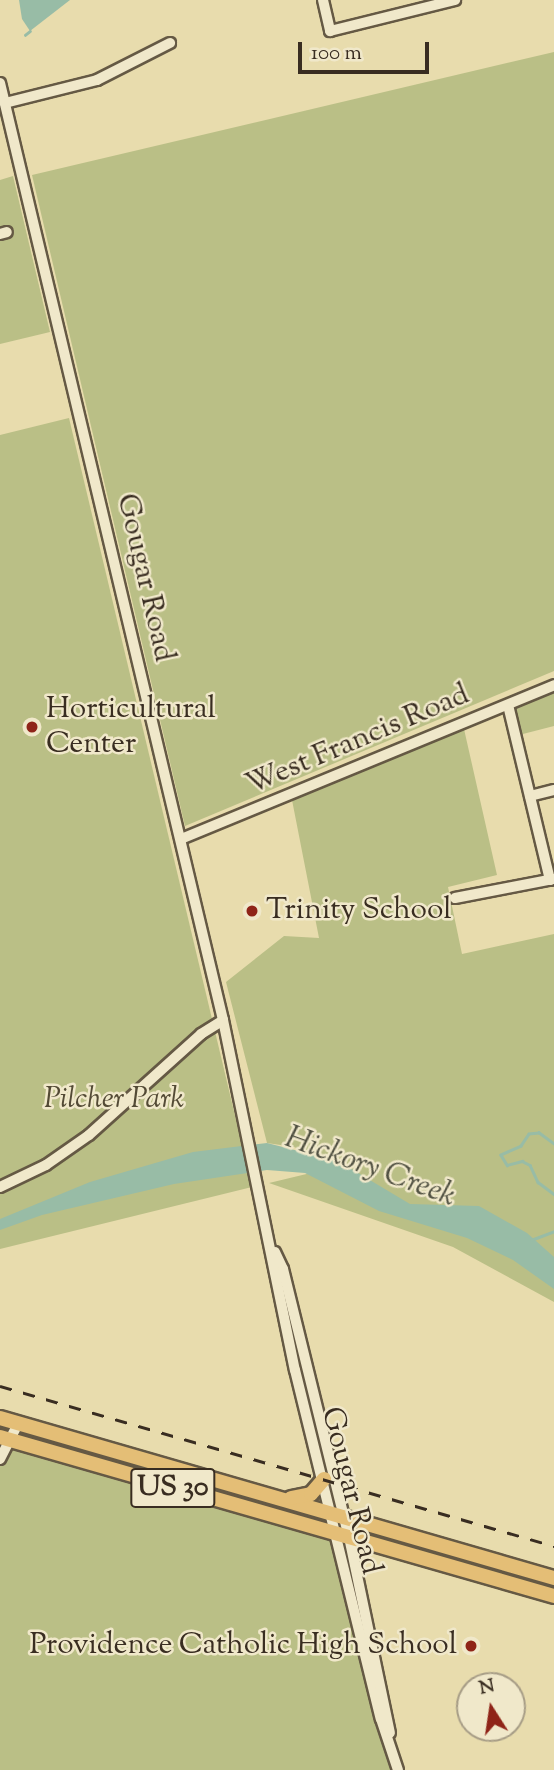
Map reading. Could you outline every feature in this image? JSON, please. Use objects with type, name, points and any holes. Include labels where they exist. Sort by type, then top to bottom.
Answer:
[{"type":"main road","name":"US 30","points":[[0,1418],[554,1578]]},
{"type":"main road","name":"US 30","points":[[4,1441],[554,1596]]},
{"type":"main road","points":[[282,1499],[311,1494],[324,1479]]},
{"type":"street","points":[[323,0],[330,31],[455,1]]},
{"type":"street","points":[[5,103],[97,80],[170,43]]},
{"type":"street","name":"Gougar Road","points":[[0,83],[181,839],[274,1250],[283,1269],[381,1719],[398,1770]]},
{"type":"street","name":"West Francis Road","points":[[181,839],[554,685]]},
{"type":"street","points":[[455,898],[552,880],[508,705]]},
{"type":"street","points":[[530,796],[554,790]]},
{"type":"street","points":[[0,1187],[46,1165],[89,1135],[201,1034],[223,1020]]},
{"type":"street","name":"Gougar Road","points":[[274,1250],[273,1271],[295,1370],[324,1479],[338,1515]]},
{"type":"street","points":[[0,1459],[4,1441],[18,1423]]},
{"type":"green space","points":[[554,52],[554,671],[185,826],[32,175]]},
{"type":"green space","points":[[13,176],[50,332],[0,344],[0,180]]},
{"type":"green space","name":"Pilcher Park","points":[[69,418],[252,1187],[0,1249],[0,435]]},
{"type":"green space","points":[[554,689],[554,726],[519,735],[512,706]]},
{"type":"green space","points":[[464,729],[497,875],[448,887],[462,954],[554,934],[554,1302],[453,1247],[269,1183],[344,1165],[294,1147],[267,1143],[226,982],[284,936],[319,938],[292,800]]},
{"type":"green space","points":[[12,1446],[333,1536],[395,1770],[0,1770],[0,1459]]},
{"type":"shaded area","points":[[19,0],[70,0],[30,31],[22,19]]},
{"type":"shaded area","points":[[267,1143],[338,1161],[410,1204],[479,1206],[527,1233],[554,1257],[554,1289],[513,1260],[467,1238],[379,1211],[305,1173],[267,1170],[174,1184],[42,1215],[0,1230],[0,1219],[90,1182],[193,1152]]},
{"type":"waterway","points":[[25,35],[30,31]]},
{"type":"waterway","points":[[554,1144],[539,1133],[529,1134],[521,1146],[501,1155],[507,1165],[522,1161],[530,1165],[538,1182],[554,1194]]},
{"type":"waterway","points":[[531,1240],[554,1231]]},
{"type":"railway","points":[[0,1386],[554,1546]]},
{"type":"place","name":"Horticultural Center","points":[[32,727]]},
{"type":"place","name":"Trinity School","points":[[252,911]]},
{"type":"place","name":"Providence Catholic High School","points":[[471,1646]]},
{"type":"water label","name":"Hickory Creek","points":[[370,1168]]}]
